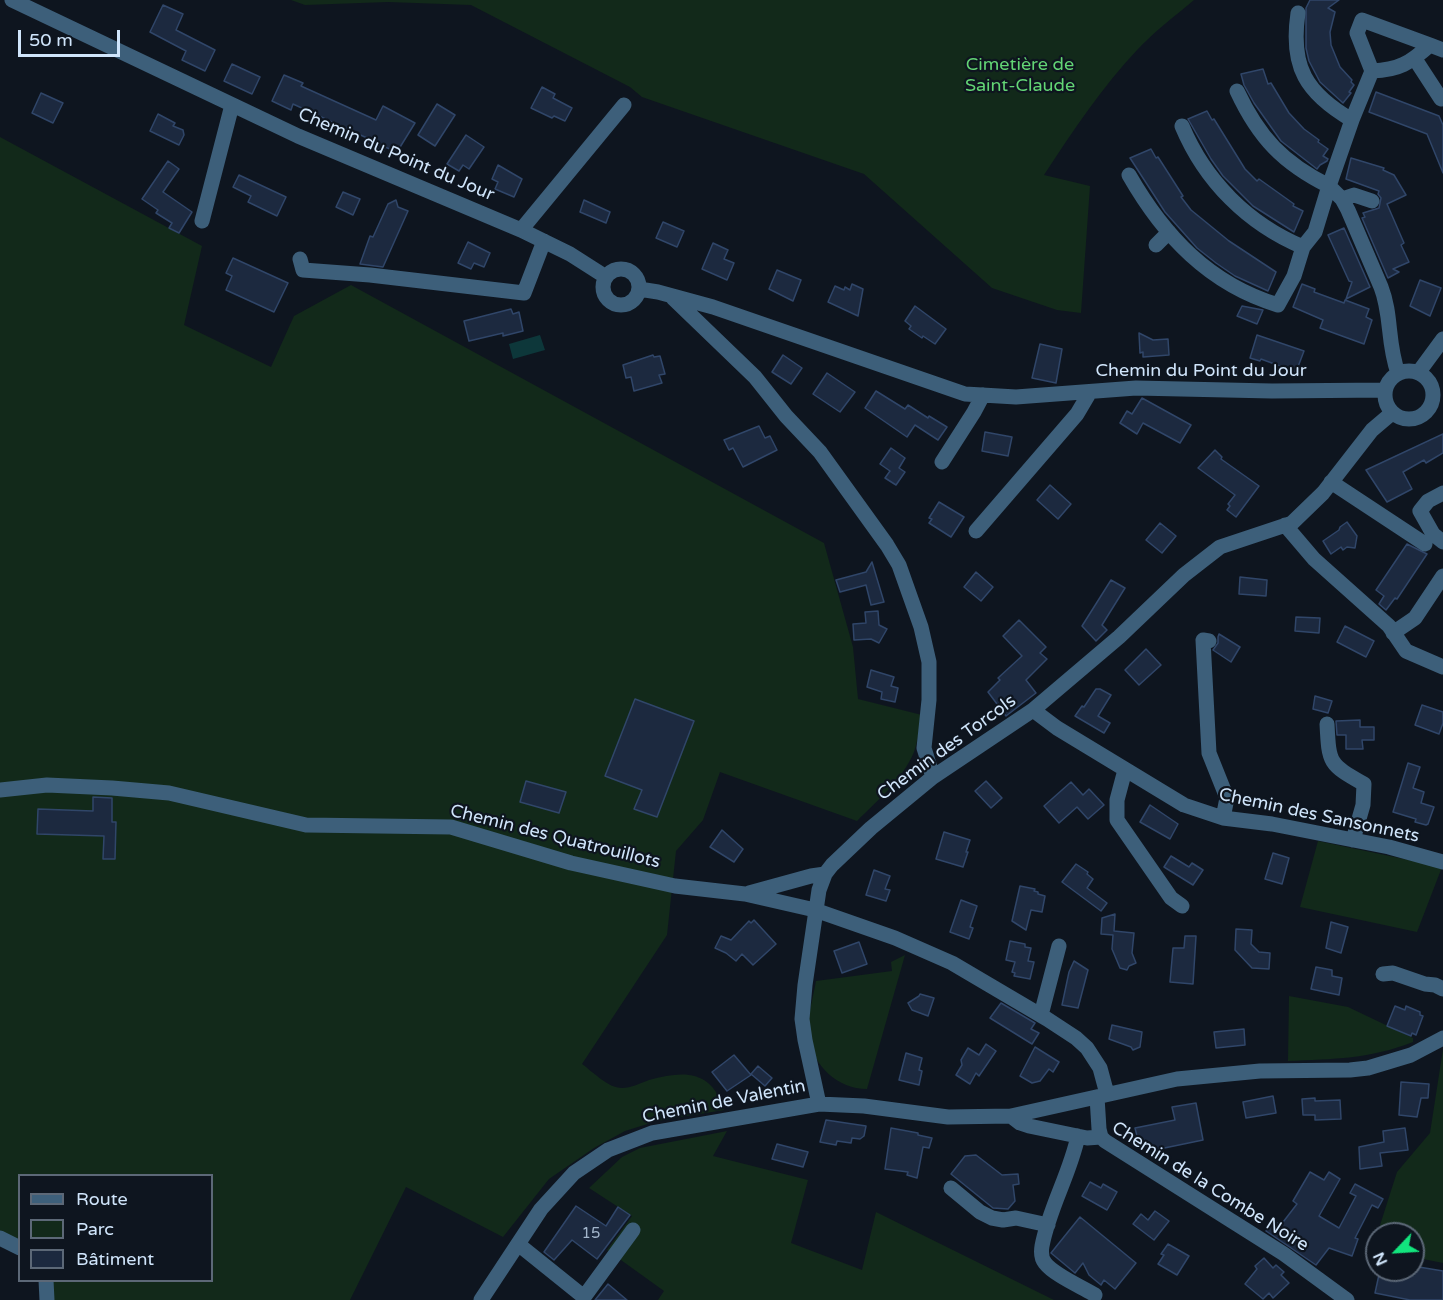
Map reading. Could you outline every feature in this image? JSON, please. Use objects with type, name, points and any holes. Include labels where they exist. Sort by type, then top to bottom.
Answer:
[{"type":"street","name":"Chemin du Point du Jour","points":[[12,0],[298,136],[521,230],[570,254],[606,277]]},
{"type":"street","points":[[1298,13],[1296,48],[1306,81],[1329,106],[1352,120]]},
{"type":"street","points":[[1129,175],[1162,226],[1211,272],[1228,285],[1244,293],[1278,304],[1294,276],[1303,247],[1315,232],[1352,120],[1372,71],[1357,33],[1362,20],[1437,47]]},
{"type":"street","points":[[1372,71],[1390,71],[1437,47]]},
{"type":"street","points":[[1415,59],[1441,99]]},
{"type":"street","points":[[1237,91],[1271,146],[1302,172],[1329,186],[1342,199],[1386,299],[1391,354],[1398,373]]},
{"type":"street","points":[[202,221],[232,105]]},
{"type":"street","points":[[521,230],[624,105]]},
{"type":"street","points":[[1182,126],[1188,140],[1208,171],[1224,192],[1248,216],[1278,237],[1303,247]]},
{"type":"street","points":[[1342,199],[1354,195],[1372,201]]},
{"type":"street","points":[[1156,245],[1169,232]]},
{"type":"street","points":[[300,259],[303,270],[370,275],[524,293],[544,241]]},
{"type":"street","points":[[615,270],[627,270],[637,278],[639,289],[634,300],[618,305],[608,299],[603,289],[606,277],[615,270]]},
{"type":"street","name":"Chemin du Point du Jour","points":[[639,289],[713,307],[965,394],[1016,397],[1136,388],[1385,390]]},
{"type":"street","points":[[671,296],[755,377],[786,416],[820,452],[881,536],[899,565],[921,627],[929,662],[929,700],[924,748],[933,777]]},
{"type":"street","points":[[703,327],[713,307]]},
{"type":"street","points":[[1418,373],[1443,339]]},
{"type":"street","points":[[1411,371],[1418,373],[1429,381],[1438,402],[1419,417],[1405,419],[1392,413],[1387,406],[1385,390],[1387,383],[1398,373],[1411,371]]},
{"type":"street","points":[[976,531],[1077,414],[1090,392]]},
{"type":"street","points":[[942,462],[983,395]]},
{"type":"street","name":"Chemin des Torcols","points":[[819,1104],[802,1019],[815,910],[825,874],[871,828],[933,777],[1033,710],[1119,637],[1184,575],[1220,547],[1292,523],[1323,493],[1372,430],[1392,413]]},
{"type":"street","points":[[1331,482],[1425,544]]},
{"type":"street","points":[[1443,493],[1428,501],[1420,511],[1433,534],[1443,542]]},
{"type":"street","points":[[1284,525],[1337,582],[1374,612],[1406,651],[1443,667]]},
{"type":"street","points":[[1393,633],[1415,618],[1443,576]]},
{"type":"street","points":[[1209,641],[1203,640],[1204,694],[1209,753],[1227,798],[1223,818]]},
{"type":"street","name":"Chemin des Sansonnets","points":[[1033,710],[1057,728],[1184,805],[1223,818],[1272,824],[1389,847],[1443,862]]},
{"type":"street","points":[[1327,724],[1328,756],[1340,770],[1364,784],[1363,805],[1353,840]]},
{"type":"street","points":[[1125,770],[1117,800],[1117,820],[1171,898],[1182,906]]},
{"type":"street","name":"Chemin des Quatrouillots","points":[[0,790],[47,785],[112,788],[169,793],[306,825],[451,827],[572,863],[675,886],[745,894],[815,910],[895,938],[952,963],[1076,1038],[1087,1048],[1100,1068],[1102,1095],[1098,1129],[1101,1137]]},
{"type":"street","name":"Chemin des Quatrouillots","points":[[745,894],[825,874]]},
{"type":"street","points":[[1041,1015],[1059,946]]},
{"type":"street","points":[[1383,974],[1393,973],[1443,989]]},
{"type":"street","points":[[1011,1116],[1160,1082],[1218,1074],[1368,1068],[1411,1054],[1443,1038]]},
{"type":"street","name":"Chemin de Valentin","points":[[481,1300],[541,1209],[574,1173],[608,1150],[652,1133],[819,1104],[864,1106],[948,1117],[1011,1116]]},
{"type":"street","name":"Chemin de la Combe Noire","points":[[1011,1116],[1029,1126],[1094,1139],[1101,1137],[1218,1214],[1284,1254],[1347,1300]]},
{"type":"street","points":[[1077,1136],[1074,1152],[1041,1247],[1041,1256],[1045,1263],[1095,1295]]},
{"type":"street","points":[[951,1188],[980,1212],[992,1218],[1003,1220],[1016,1218],[1048,1225]]},
{"type":"street","points":[[518,1244],[584,1298],[633,1230]]},
{"type":"street","points":[[0,1238],[18,1247]]},
{"type":"street","points":[[46,1282],[47,1300]]},
{"type":"green space","name":"Cimetière de Saint-Claude","points":[[291,0],[1194,0],[1151,36],[1112,79],[1044,175],[1090,186],[1081,313],[1057,310],[992,288],[864,174],[642,97],[630,87],[471,5],[388,2],[305,5]]},
{"type":"green space","points":[[0,137],[202,246],[184,325],[271,367],[294,316],[351,285],[824,543],[853,647],[858,699],[922,715],[914,752],[903,772],[857,821],[720,772],[703,820],[676,851],[667,935],[582,1064],[606,1083],[622,1088],[674,1075],[696,1076],[712,1087],[724,1110],[657,1121],[625,1131],[594,1148],[549,1179],[503,1237],[406,1187],[350,1300],[51,1300],[50,1282],[213,1282],[213,1174],[18,1174],[18,1241],[0,1232]]},
{"type":"green space","points":[[1318,841],[1442,867],[1417,932],[1300,907]]},
{"type":"green space","points":[[905,955],[867,1089],[846,1085],[821,1066],[811,1048],[808,1023],[816,981],[892,971],[891,962]]},
{"type":"green space","points":[[1289,996],[1348,1007],[1413,1038],[1413,1042],[1366,1055],[1288,1061]]},
{"type":"green space","points":[[1443,1049],[1443,1263],[1425,1259],[1425,1222],[1381,1222],[1397,1172],[1430,1133]]},
{"type":"green space","points":[[727,1131],[713,1156],[808,1180],[791,1243],[862,1270],[876,1212],[1054,1300],[658,1300],[664,1291],[607,1250],[632,1216],[589,1188],[622,1157],[640,1148]]},
{"type":"shaded area","points":[[540,335],[545,350],[513,359],[509,344]]},
{"type":"building","points":[[1310,0],[1339,0],[1328,8],[1335,12],[1330,32],[1331,45],[1340,67],[1354,85],[1343,103],[1320,82],[1309,61],[1306,48],[1306,8]]},
{"type":"building","points":[[163,5],[183,14],[176,30],[215,50],[205,71],[182,60],[186,51],[150,32]]},
{"type":"building","points":[[232,64],[260,77],[252,94],[224,81]]},
{"type":"building","points":[[1263,69],[1268,84],[1271,83],[1289,113],[1328,149],[1323,156],[1328,159],[1327,161],[1317,169],[1281,141],[1244,85],[1241,74]]},
{"type":"building","points":[[284,75],[303,83],[301,86],[376,120],[383,106],[415,123],[397,152],[385,147],[384,151],[365,143],[367,138],[293,104],[291,110],[272,101]]},
{"type":"building","points":[[542,87],[555,94],[553,98],[572,108],[565,121],[554,116],[552,118],[531,108]]},
{"type":"building","points":[[1376,92],[1439,116],[1443,125],[1443,173],[1427,134],[1369,112]]},
{"type":"building","points":[[41,93],[63,103],[53,123],[32,113]]},
{"type":"building","points":[[437,104],[455,115],[435,146],[418,135]]},
{"type":"building","points":[[1207,111],[1245,169],[1257,181],[1259,179],[1294,204],[1293,206],[1303,211],[1294,232],[1253,206],[1223,176],[1188,119]]},
{"type":"building","points":[[158,114],[175,123],[173,126],[183,130],[184,135],[179,145],[150,131]]},
{"type":"building","points":[[466,135],[484,147],[469,169],[463,165],[459,171],[447,164]]},
{"type":"building","points":[[1151,149],[1191,210],[1229,241],[1276,272],[1268,291],[1235,276],[1216,263],[1197,248],[1165,212],[1130,158]]},
{"type":"building","points":[[1351,158],[1384,168],[1383,170],[1394,175],[1406,195],[1387,204],[1404,243],[1401,245],[1409,262],[1393,269],[1399,272],[1388,278],[1362,218],[1365,217],[1363,213],[1379,208],[1381,198],[1379,191],[1346,179]]},
{"type":"building","points":[[168,161],[179,169],[163,192],[192,212],[179,233],[169,228],[172,223],[156,213],[158,210],[142,199]]},
{"type":"building","points":[[498,165],[522,179],[514,197],[495,189],[498,182],[492,179]]},
{"type":"building","points":[[239,175],[286,197],[277,216],[248,202],[251,196],[233,187]]},
{"type":"building","points":[[343,192],[360,199],[353,215],[336,207]]},
{"type":"building","points":[[396,200],[398,207],[408,211],[383,267],[360,264],[370,236],[373,237],[388,204]]},
{"type":"building","points":[[584,200],[610,212],[606,223],[580,212]]},
{"type":"building","points":[[663,222],[684,231],[677,247],[656,238]]},
{"type":"building","points":[[1344,228],[1370,287],[1346,299],[1352,282],[1349,281],[1328,235]]},
{"type":"building","points":[[468,242],[490,253],[484,267],[474,263],[471,269],[458,263]]},
{"type":"building","points":[[713,243],[728,250],[724,259],[734,263],[727,280],[702,269]]},
{"type":"building","points":[[233,258],[288,283],[274,312],[226,290],[232,276],[226,273]]},
{"type":"building","points":[[777,270],[801,280],[793,301],[769,289]]},
{"type":"building","points":[[1420,280],[1441,288],[1430,316],[1410,306]]},
{"type":"building","points":[[852,284],[863,289],[858,316],[828,302],[835,286],[850,290]]},
{"type":"building","points":[[1302,284],[1315,289],[1314,292],[1369,309],[1366,317],[1372,320],[1364,344],[1320,328],[1323,320],[1293,307]]},
{"type":"building","points":[[915,306],[946,329],[935,344],[909,329],[911,326],[905,321]]},
{"type":"building","points":[[1242,306],[1263,310],[1257,324],[1237,316]]},
{"type":"building","points":[[511,309],[513,314],[519,312],[523,331],[469,341],[464,321]]},
{"type":"building","points":[[1139,333],[1153,340],[1168,339],[1169,355],[1143,357],[1143,352],[1140,353]]},
{"type":"building","points":[[1257,335],[1304,351],[1296,372],[1261,359],[1260,361],[1250,358]]},
{"type":"building","points":[[1040,344],[1062,349],[1056,383],[1032,378]]},
{"type":"building","points":[[653,355],[654,357],[660,356],[665,374],[659,375],[662,383],[634,391],[631,377],[626,378],[623,365]]},
{"type":"building","points":[[783,355],[802,368],[791,384],[772,372]]},
{"type":"building","points":[[827,373],[855,392],[840,412],[813,394]]},
{"type":"building","points":[[876,391],[905,409],[908,405],[947,427],[938,440],[915,425],[907,437],[865,408]]},
{"type":"building","points":[[1142,398],[1191,425],[1180,443],[1143,423],[1137,434],[1120,423],[1127,411],[1132,414]]},
{"type":"building","points":[[759,426],[765,438],[770,436],[777,450],[743,467],[733,448],[729,450],[724,440]]},
{"type":"building","points":[[985,432],[1012,437],[1008,456],[982,451]]},
{"type":"building","points":[[1443,434],[1443,453],[1426,463],[1424,460],[1403,472],[1412,489],[1387,502],[1366,470]]},
{"type":"building","points":[[891,448],[905,458],[899,468],[905,472],[896,485],[885,478],[890,471],[880,464]]},
{"type":"building","points":[[1215,450],[1222,457],[1221,459],[1259,486],[1236,517],[1227,510],[1230,506],[1228,504],[1235,495],[1198,468]]},
{"type":"building","points":[[1050,485],[1071,504],[1058,519],[1037,500]]},
{"type":"building","points":[[939,502],[964,517],[951,537],[929,523],[932,519],[929,518]]},
{"type":"building","points":[[1347,522],[1357,536],[1355,548],[1347,547],[1343,550],[1341,547],[1331,554],[1323,541]]},
{"type":"building","points":[[1160,523],[1176,536],[1162,553],[1146,540]]},
{"type":"building","points":[[1407,544],[1427,554],[1397,599],[1395,598],[1386,610],[1379,604],[1384,596],[1376,590]]},
{"type":"building","points":[[872,562],[884,602],[871,605],[866,585],[840,592],[836,580],[866,572]]},
{"type":"building","points":[[976,572],[993,587],[981,601],[964,587]]},
{"type":"building","points":[[1240,577],[1267,580],[1266,596],[1239,594]]},
{"type":"building","points":[[1111,580],[1125,588],[1102,625],[1107,630],[1096,641],[1082,626]]},
{"type":"building","points":[[878,611],[879,625],[887,629],[879,643],[871,639],[854,640],[853,624],[866,623],[865,612]]},
{"type":"building","points":[[1296,617],[1320,618],[1319,633],[1295,631]]},
{"type":"building","points":[[1019,620],[1046,647],[1040,653],[1047,659],[1026,680],[1036,693],[1006,716],[988,692],[1000,680],[998,678],[1022,656],[1003,636]]},
{"type":"building","points":[[1345,626],[1374,641],[1366,657],[1337,642]]},
{"type":"building","points":[[1219,634],[1240,647],[1231,662],[1213,650],[1218,643]]},
{"type":"building","points":[[1146,649],[1161,665],[1139,685],[1125,670]]},
{"type":"building","points":[[871,670],[894,677],[891,686],[898,688],[895,702],[881,699],[882,692],[867,687]]},
{"type":"building","points":[[1096,689],[1111,695],[1098,716],[1110,723],[1104,733],[1075,716]]},
{"type":"building","points":[[1315,696],[1332,701],[1328,713],[1313,709]]},
{"type":"building","points":[[635,699],[694,721],[657,817],[634,809],[642,790],[605,776]]},
{"type":"building","points":[[1422,705],[1443,712],[1443,723],[1439,734],[1415,725]]},
{"type":"building","points":[[1360,720],[1360,727],[1374,727],[1374,740],[1362,740],[1363,749],[1346,749],[1346,735],[1337,735],[1336,721]]},
{"type":"building","points":[[1408,763],[1420,767],[1413,788],[1424,792],[1421,803],[1434,807],[1426,825],[1415,822],[1416,819],[1393,812]]},
{"type":"building","points":[[526,781],[566,792],[559,813],[520,802]]},
{"type":"building","points":[[986,781],[1002,798],[991,808],[975,791]]},
{"type":"building","points":[[1071,782],[1083,795],[1089,789],[1104,805],[1088,819],[1077,807],[1059,823],[1044,806]]},
{"type":"building","points":[[93,797],[112,798],[112,822],[116,822],[115,859],[103,859],[104,836],[37,834],[38,809],[93,811]]},
{"type":"building","points":[[1150,805],[1178,824],[1170,839],[1140,822]]},
{"type":"building","points":[[722,830],[743,849],[734,862],[710,847]]},
{"type":"building","points":[[944,832],[970,840],[963,867],[936,859]]},
{"type":"building","points":[[1273,853],[1289,858],[1282,884],[1265,879]]},
{"type":"building","points":[[1171,856],[1189,867],[1192,863],[1203,870],[1193,885],[1164,867]]},
{"type":"building","points":[[1076,864],[1088,872],[1087,874],[1093,879],[1087,888],[1107,903],[1101,911],[1062,882]]},
{"type":"building","points":[[874,870],[890,876],[885,889],[890,890],[886,901],[866,895]]},
{"type":"building","points":[[1020,886],[1035,889],[1034,891],[1038,894],[1045,896],[1042,912],[1031,910],[1026,930],[1012,921]]},
{"type":"building","points":[[961,900],[977,906],[970,927],[973,928],[969,939],[950,932]]},
{"type":"building","points":[[1115,914],[1114,931],[1134,933],[1132,953],[1136,963],[1129,966],[1127,970],[1120,968],[1112,949],[1113,935],[1101,934],[1102,918]]},
{"type":"building","points":[[754,920],[776,944],[753,965],[742,954],[736,961],[715,948],[721,936],[731,940],[749,921],[751,923]]},
{"type":"building","points":[[1331,922],[1348,927],[1341,953],[1326,948]]},
{"type":"building","points":[[1236,929],[1252,930],[1251,944],[1259,952],[1270,953],[1269,969],[1252,968],[1235,950]]},
{"type":"building","points":[[1185,936],[1196,936],[1193,984],[1170,982],[1173,948],[1184,948]]},
{"type":"building","points":[[1010,941],[1025,944],[1025,947],[1031,948],[1028,961],[1034,962],[1030,979],[1014,976],[1015,973],[1012,972],[1015,962],[1006,960]]},
{"type":"building","points":[[859,942],[867,964],[842,973],[834,951]]},
{"type":"building","points":[[1074,961],[1088,970],[1078,1008],[1062,1005],[1069,972]]},
{"type":"building","points":[[1316,967],[1332,970],[1332,976],[1342,978],[1339,995],[1311,989]]},
{"type":"building","points":[[920,994],[934,998],[928,1016],[912,1010],[908,1003]]},
{"type":"building","points":[[1001,1003],[1035,1023],[1031,1029],[1039,1033],[1032,1044],[990,1018]]},
{"type":"building","points":[[1395,1006],[1405,1010],[1406,1006],[1420,1012],[1423,1016],[1416,1035],[1412,1033],[1411,1036],[1387,1026]]},
{"type":"building","points":[[1112,1025],[1142,1032],[1140,1047],[1133,1050],[1131,1047],[1109,1039]]},
{"type":"building","points":[[1244,1029],[1245,1045],[1216,1048],[1214,1032]]},
{"type":"building","points":[[986,1044],[996,1051],[979,1076],[976,1073],[970,1084],[956,1075],[968,1048],[979,1055]]},
{"type":"building","points":[[1035,1047],[1059,1062],[1053,1072],[1049,1069],[1040,1081],[1032,1083],[1020,1076]]},
{"type":"building","points":[[906,1053],[922,1058],[919,1085],[899,1080]]},
{"type":"building","points":[[734,1055],[751,1075],[727,1091],[712,1072]]},
{"type":"building","points":[[758,1066],[772,1078],[765,1086],[751,1074]]},
{"type":"building","points":[[1401,1082],[1429,1084],[1428,1098],[1421,1098],[1417,1117],[1399,1115]]},
{"type":"building","points":[[1273,1096],[1276,1113],[1246,1118],[1243,1102]]},
{"type":"building","points":[[1315,1098],[1315,1101],[1340,1100],[1341,1119],[1315,1120],[1315,1115],[1303,1115],[1302,1099]]},
{"type":"building","points":[[1196,1103],[1203,1140],[1150,1151],[1139,1144],[1135,1128],[1175,1120],[1172,1107]]},
{"type":"building","points":[[826,1120],[866,1126],[864,1136],[860,1139],[852,1138],[851,1143],[837,1141],[836,1145],[820,1142]]},
{"type":"building","points":[[891,1128],[932,1138],[929,1148],[923,1147],[917,1178],[907,1175],[908,1172],[885,1169]]},
{"type":"building","points":[[1405,1128],[1408,1150],[1380,1153],[1382,1166],[1360,1169],[1359,1147],[1384,1142],[1383,1131]]},
{"type":"building","points":[[777,1144],[808,1152],[803,1167],[772,1159]]},
{"type":"building","points":[[976,1155],[1002,1175],[1018,1174],[1019,1184],[1013,1185],[1015,1201],[1008,1209],[993,1208],[951,1174],[965,1156]]},
{"type":"building","points":[[1310,1172],[1324,1180],[1329,1172],[1340,1179],[1319,1216],[1339,1228],[1356,1196],[1350,1193],[1355,1184],[1383,1199],[1378,1208],[1372,1205],[1355,1238],[1358,1239],[1352,1256],[1329,1248],[1316,1265],[1266,1231],[1274,1220],[1280,1226],[1297,1204],[1293,1201]]},
{"type":"building","points":[[1090,1182],[1101,1188],[1103,1184],[1117,1192],[1107,1210],[1082,1196]]},
{"type":"building","points":[[576,1206],[606,1226],[618,1207],[630,1215],[597,1259],[572,1240],[554,1260],[544,1252]]},
{"type":"building","points":[[1155,1211],[1169,1221],[1154,1240],[1133,1224],[1141,1214],[1148,1220]]},
{"type":"building","points":[[1080,1217],[1136,1263],[1115,1289],[1104,1280],[1101,1285],[1089,1275],[1083,1263],[1075,1273],[1051,1253]]},
{"type":"building","points":[[1168,1244],[1189,1256],[1177,1275],[1158,1264]]},
{"type":"building","points":[[1264,1258],[1273,1268],[1276,1265],[1284,1272],[1281,1275],[1289,1283],[1273,1298],[1269,1293],[1263,1299],[1245,1284],[1257,1269],[1255,1266]]},
{"type":"building","points":[[1425,1268],[1443,1271],[1443,1300],[1410,1300],[1375,1293],[1377,1282],[1425,1282]]},
{"type":"building","points":[[608,1284],[627,1300],[595,1300]]}]
